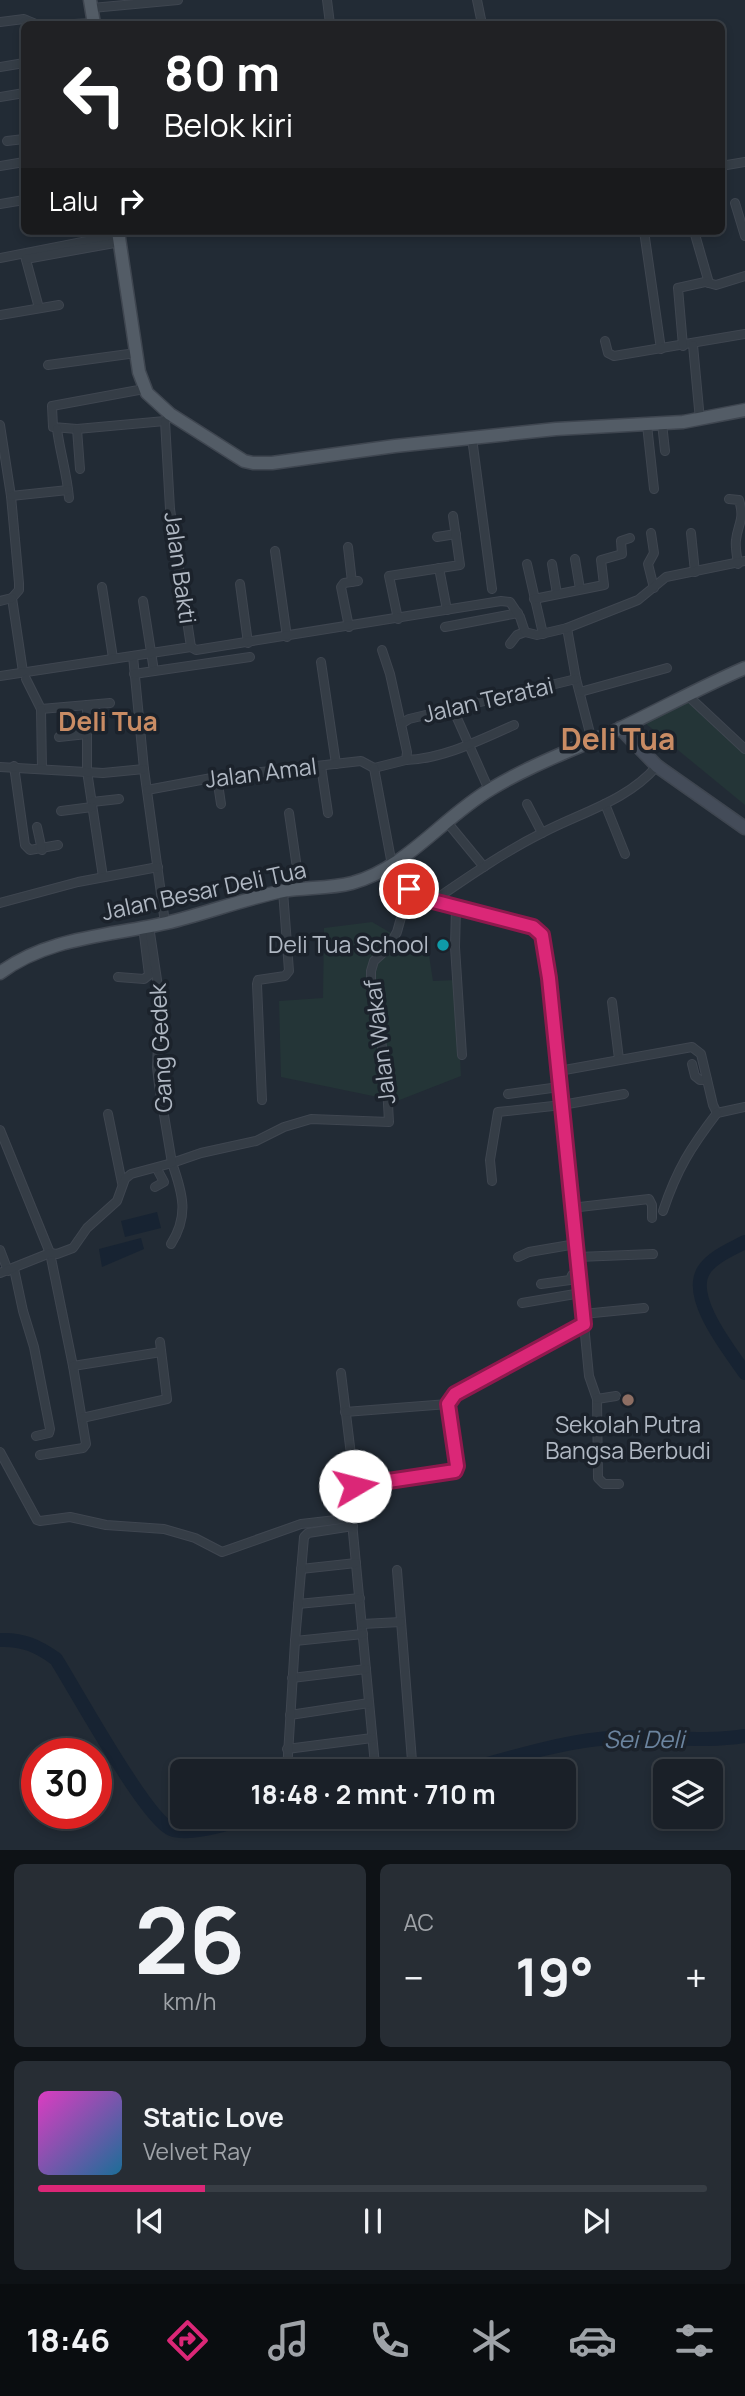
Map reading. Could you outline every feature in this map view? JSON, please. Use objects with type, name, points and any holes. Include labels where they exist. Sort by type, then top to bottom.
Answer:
[{"type":"main road","points":[[119,236],[142,383],[167,418],[244,461],[272,463],[556,429],[700,420],[745,410]]},
{"type":"main road","name":"Jalan Besar Deli Tua","points":[[0,973],[23,958],[56,945],[166,923],[283,891],[348,884],[365,879],[392,865],[489,790],[745,668]]},
{"type":"main road","points":[[624,726],[657,766],[745,828]]},
{"type":"main road","points":[[624,726],[666,762],[745,817]]},
{"type":"street","points":[[91,4],[178,0]]},
{"type":"street","points":[[327,0],[330,21]]},
{"type":"street","points":[[477,0],[481,21]]},
{"type":"street","points":[[0,22],[24,19],[29,21]]},
{"type":"street","points":[[0,67],[21,64]]},
{"type":"street","points":[[0,97],[21,94]]},
{"type":"street","points":[[7,141],[21,139]]},
{"type":"street","points":[[0,166],[21,162]]},
{"type":"street","points":[[725,165],[745,162]]},
{"type":"street","points":[[0,204],[21,200]]},
{"type":"street","points":[[735,202],[745,236]]},
{"type":"street","points":[[645,235],[661,349]]},
{"type":"street","points":[[695,235],[709,283]]},
{"type":"street","points":[[0,258],[25,256],[119,236]]},
{"type":"street","points":[[25,256],[39,308]]},
{"type":"street","points":[[684,346],[678,288],[705,282],[716,285],[745,276]]},
{"type":"street","points":[[0,315],[59,306]]},
{"type":"street","points":[[605,341],[610,356],[693,345],[745,334]]},
{"type":"street","points":[[693,345],[700,420]]},
{"type":"street","points":[[48,365],[136,353]]},
{"type":"street","points":[[11,496],[69,494],[57,429],[52,423],[52,406],[142,383]]},
{"type":"street","points":[[57,429],[167,418]]},
{"type":"street","name":"Jalan Bakti","points":[[0,676],[25,675],[113,658],[193,649],[170,509],[167,418]]},
{"type":"street","points":[[662,423],[665,451]]},
{"type":"street","points":[[0,425],[4,476],[11,496],[19,583],[19,590],[12,598],[0,601]]},
{"type":"street","points":[[647,425],[654,489]]},
{"type":"street","points":[[77,429],[80,469]]},
{"type":"street","points":[[472,438],[492,589]]},
{"type":"street","points":[[510,644],[517,635],[525,632],[534,635],[567,628],[625,606],[638,600],[666,578],[742,562],[736,541],[743,524],[741,503],[739,500],[729,499]]},
{"type":"street","points":[[398,619],[389,576],[460,565],[453,516]]},
{"type":"street","points":[[651,533],[654,553],[648,564],[654,589]]},
{"type":"street","points":[[691,533],[695,572]]},
{"type":"street","points":[[437,537],[456,534]]},
{"type":"street","points":[[534,599],[604,585],[601,560],[622,554],[621,541],[630,538]]},
{"type":"street","points":[[348,547],[355,582],[344,583],[341,587],[349,627]]},
{"type":"street","points":[[275,551],[287,637]]},
{"type":"street","points":[[575,559],[580,589]]},
{"type":"street","points":[[527,564],[543,634]]},
{"type":"street","points":[[552,564],[557,594]]},
{"type":"street","points":[[439,568],[447,610]]},
{"type":"street","points":[[240,584],[248,643]]},
{"type":"street","points":[[102,587],[113,658]]},
{"type":"street","points":[[622,595],[625,606]]},
{"type":"street","points":[[12,598],[25,675],[41,709],[42,769]]},
{"type":"street","points":[[143,601],[154,671]]},
{"type":"street","points":[[198,665],[193,649],[287,637],[504,601],[510,602],[518,613],[525,632]]},
{"type":"street","points":[[445,627],[518,613]]},
{"type":"street","points":[[567,628],[576,679],[592,741]]},
{"type":"street","points":[[382,650],[401,724]]},
{"type":"street","points":[[133,656],[144,769],[166,923]]},
{"type":"street","points":[[134,674],[250,657]]},
{"type":"street","points":[[321,662],[336,764]]},
{"type":"street","points":[[580,692],[667,668]]},
{"type":"street","name":"Jalan Teratai","points":[[405,760],[407,752],[401,724],[416,716],[576,679]]},
{"type":"street","points":[[686,694],[745,750]]},
{"type":"street","points":[[41,709],[110,704]]},
{"type":"street","points":[[87,705],[87,771],[103,877]]},
{"type":"street","points":[[453,709],[489,790]]},
{"type":"street","points":[[514,725],[468,745],[429,757],[374,768],[392,865],[409,889],[433,901],[533,927],[542,935],[549,978],[589,1376],[597,1399],[598,1478],[604,1484],[618,1485]]},
{"type":"street","points":[[59,737],[87,734]]},
{"type":"street","name":"Jalan Amal","points":[[147,790],[217,778],[361,761],[374,768]]},
{"type":"street","points":[[15,766],[24,845],[30,850],[42,850],[58,845]]},
{"type":"street","points":[[321,766],[328,813]]},
{"type":"street","points":[[433,901],[542,833],[641,784],[657,766]]},
{"type":"street","points":[[0,767],[103,773],[144,769]]},
{"type":"street","points":[[217,778],[221,804]]},
{"type":"street","points":[[61,811],[119,799]]},
{"type":"street","points":[[527,804],[542,833]]},
{"type":"street","points":[[605,804],[625,854]]},
{"type":"street","points":[[289,813],[300,889]]},
{"type":"street","points":[[447,822],[484,867]]},
{"type":"street","points":[[37,827],[42,850]]},
{"type":"street","points":[[0,903],[103,877],[158,867]]},
{"type":"street","name":"Jalan Wakaf","points":[[172,1163],[201,1153],[256,1141],[284,1127],[311,1119],[389,1122],[386,1069],[371,988],[371,971],[374,961],[388,947],[397,932],[409,889]]},
{"type":"street","points":[[262,1100],[257,984],[262,978],[285,976],[289,971],[283,891]]},
{"type":"street","points":[[456,908],[455,947],[462,1055]]},
{"type":"street","points":[[118,977],[144,979],[149,975],[146,926]]},
{"type":"street","name":"Gang Gedek","points":[[146,926],[159,990],[159,1085],[184,1216],[180,1231],[171,1244]]},
{"type":"street","points":[[612,1002],[619,1059]]},
{"type":"street","points":[[558,1071],[695,1048],[701,1054],[717,1113]]},
{"type":"street","points":[[692,1064],[695,1076],[707,1080]]},
{"type":"street","points":[[508,1094],[559,1087]]},
{"type":"street","points":[[492,1181],[490,1160],[497,1113],[624,1094]]},
{"type":"street","points":[[663,1211],[673,1181],[688,1150],[717,1113],[745,1107]]},
{"type":"street","points":[[7,1271],[50,1253],[57,1254],[73,1248],[87,1228],[117,1201],[122,1183],[108,1114]]},
{"type":"street","points":[[0,1130],[50,1253],[82,1418],[85,1447],[40,1455]]},
{"type":"street","points":[[122,1183],[131,1174],[158,1169],[172,1163]]},
{"type":"street","points":[[155,1187],[164,1182],[158,1169]]},
{"type":"street","points":[[571,1208],[649,1199],[652,1218]]},
{"type":"street","points":[[518,1256],[576,1244]]},
{"type":"street","points":[[0,1250],[34,1347],[50,1429],[49,1433],[36,1436]]},
{"type":"street","points":[[578,1257],[653,1254]]},
{"type":"street","points":[[541,1284],[570,1280],[572,1275],[579,1273]]},
{"type":"street","points":[[522,1303],[581,1293]]},
{"type":"street","points":[[345,1412],[448,1404],[461,1390],[584,1319],[644,1308]]},
{"type":"street","points":[[82,1418],[167,1399],[160,1342]]},
{"type":"street","points":[[73,1366],[161,1352]]},
{"type":"street","points":[[341,1373],[358,1512],[353,1522],[373,1759]]},
{"type":"street","points":[[597,1399],[616,1396]]},
{"type":"street","points":[[355,1486],[455,1471],[457,1466],[448,1404]]},
{"type":"street","points":[[0,1452],[40,1521],[69,1517],[106,1525],[164,1529],[195,1538],[222,1552],[301,1524],[353,1522]]},
{"type":"street","points":[[287,1759],[305,1534],[353,1522]]},
{"type":"street","points":[[301,1569],[356,1563]]},
{"type":"street","points":[[397,1570],[412,1759]]},
{"type":"street","points":[[298,1604],[359,1598]]},
{"type":"street","points":[[295,1641],[401,1622]]},
{"type":"street","points":[[292,1678],[366,1669]]},
{"type":"street","points":[[290,1715],[369,1703]]},
{"type":"street","points":[[287,1749],[372,1738]]},
{"type":"shaded area","points":[[685,698],[745,753],[745,805],[645,723]]},
{"type":"shaded area","points":[[372,922],[429,955],[433,981],[456,980],[461,1076],[397,1101],[281,1077],[279,1001],[323,998],[324,928]]},
{"type":"water","points":[[157,1212],[161,1228],[125,1237],[121,1221]]},
{"type":"water","points":[[141,1238],[144,1249],[102,1267],[99,1249]]},
{"type":"waterway","name":"Sei Deli","points":[[745,1242],[712,1261],[704,1270],[700,1281],[705,1309],[745,1373]]},
{"type":"waterway","name":"Sei Deli","points":[[0,1640],[30,1644],[56,1659],[129,1779],[160,1820],[170,1828]]},
{"type":"waterway","name":"Sei Deli","points":[[506,1759],[582,1741],[617,1737],[709,1739],[745,1736]]},
{"type":"waterway","name":"Sei Deli","points":[[171,1829],[205,1829]]},
{"type":"place","name":"Deli Tua School","points":[[443,945]]},
{"type":"place","name":"Sekolah Putra Bangsa Berbudi","points":[[628,1400]]},
{"type":"district","name":"Deli Tua","points":[[108,722]]},
{"type":"district","name":"Deli Tua","points":[[618,740]]},
{"type":"route","points":[[355,1486],[455,1471],[457,1466],[448,1404],[455,1394],[584,1324],[549,978],[542,935],[533,927],[433,901],[409,889]]}]
